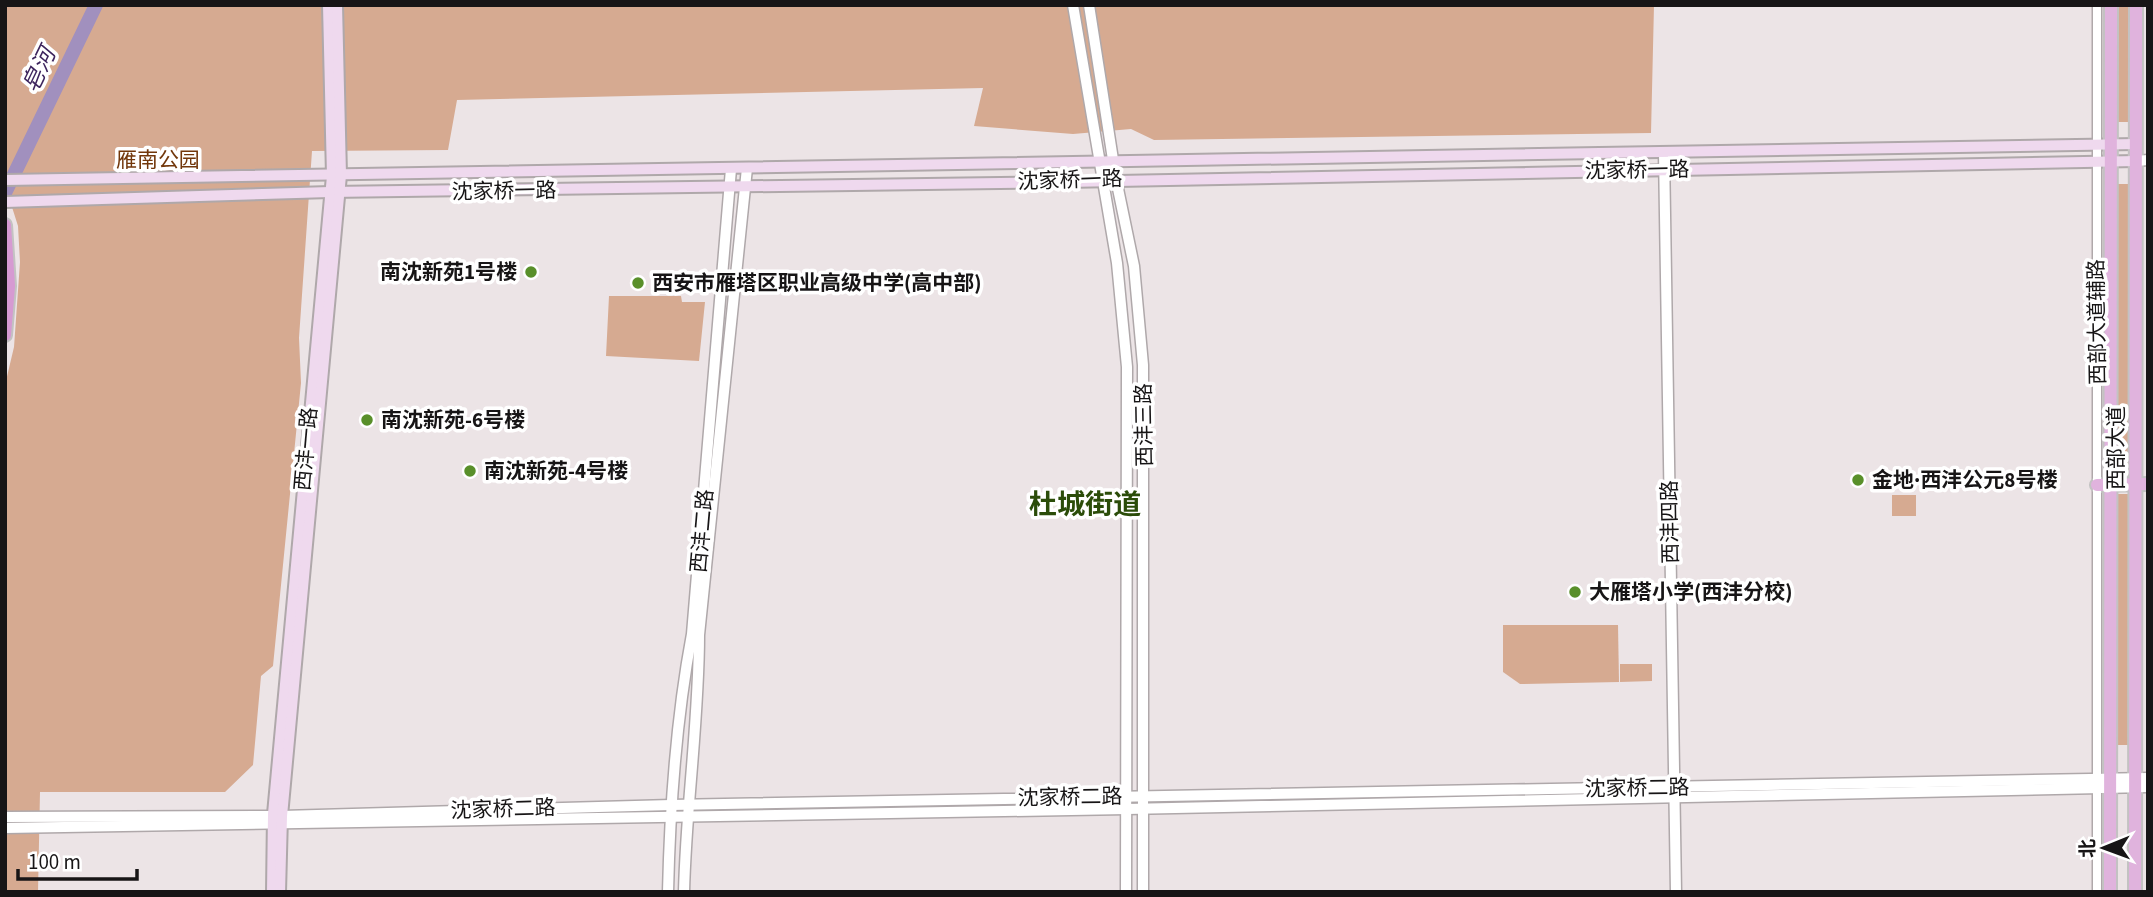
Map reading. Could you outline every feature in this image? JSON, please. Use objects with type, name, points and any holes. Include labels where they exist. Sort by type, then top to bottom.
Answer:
[{"type":"highway","points":[[5,335],[9,286],[6,228]]},
{"type":"main road","name":"西沣一路","points":[[328,5],[336,176]]},
{"type":"main road","name":"西沣一路","points":[[272,892],[336,176],[337,5]]},
{"type":"main road","name":"西部大道","points":[[2110,892],[2103,785],[2111,5]]},
{"type":"main road","name":"西部大道","points":[[2135,892],[2142,783],[2142,144],[2136,5]]},
{"type":"main road","name":"沈家桥一路","points":[[5,180],[43,182],[2142,144]]},
{"type":"main road","name":"沈家桥一路","points":[[5,202],[334,193],[2142,160]]},
{"type":"main road","points":[[2104,485],[2142,484]]},
{"type":"main road","name":"西沣一路","points":[[278,819],[280,892]]},
{"type":"street","name":"西沣三路","points":[[1073,5],[1117,263],[1127,367],[1126,892]]},
{"type":"street","name":"西沣三路","points":[[1089,5],[1116,178],[1134,266],[1143,365],[1143,892]]},
{"type":"street","name":"西部大道辅路","points":[[2097,5],[2096,161],[2104,485]]},
{"type":"street","name":"西沣四路","points":[[1664,153],[1676,892]]},
{"type":"street","name":"西沣二路","points":[[684,892],[703,594],[747,168]]},
{"type":"street","name":"西沣二路","points":[[668,892],[669,818],[682,685],[692,634],[718,352],[718,302],[731,169]]},
{"type":"street","name":"沈家桥二路","points":[[5,828],[671,805],[1127,796],[1674,792],[2142,783]]},
{"type":"street","points":[[2097,892],[2103,785]]},
{"type":"street","name":"沈家桥二路","points":[[5,817],[669,818],[939,810],[1127,809],[1674,792]]},
{"type":"green space","name":"雁南公园","points":[[5,5],[1654,5],[1651,133],[1154,140],[1131,129],[1073,134],[974,126],[983,88],[457,100],[448,150],[312,151],[299,338],[301,383],[273,666],[261,676],[253,765],[225,792],[40,792],[38,892],[5,892],[5,385],[14,347],[20,262],[18,226],[5,185]]},
{"type":"green space","points":[[2118,5],[2129,5],[2129,122],[2118,122]]},
{"type":"green space","points":[[2117,184],[2129,184],[2129,475],[2117,475]]},
{"type":"green space","points":[[609,296],[681,296],[682,302],[705,302],[699,361],[606,356]]},
{"type":"green space","points":[[2117,494],[2128,494],[2128,745],[2117,745]]},
{"type":"green space","points":[[1892,495],[1916,495],[1916,516],[1892,516]]},
{"type":"green space","points":[[1503,625],[1618,625],[1619,682],[1520,684],[1503,672]]},
{"type":"green space","points":[[1620,664],[1652,664],[1652,681],[1620,682]]},
{"type":"waterway","name":"皂河","points":[[5,193],[96,5]]},
{"type":"place","name":"南沈新苑1号楼","points":[[531,272]]},
{"type":"place","name":"西安市雁塔区职业高级中学(高中部)","points":[[638,283]]},
{"type":"place","name":"南沈新苑-6号楼","points":[[367,420]]},
{"type":"place","name":"南沈新苑-4号楼","points":[[470,471]]},
{"type":"place","name":"金地·西沣公元8号楼","points":[[1858,480]]},
{"type":"place","name":"大雁塔小学(西沣分校)","points":[[1575,592]]},
{"type":"district","name":"杜城街道","points":[[1085,505]]}]
